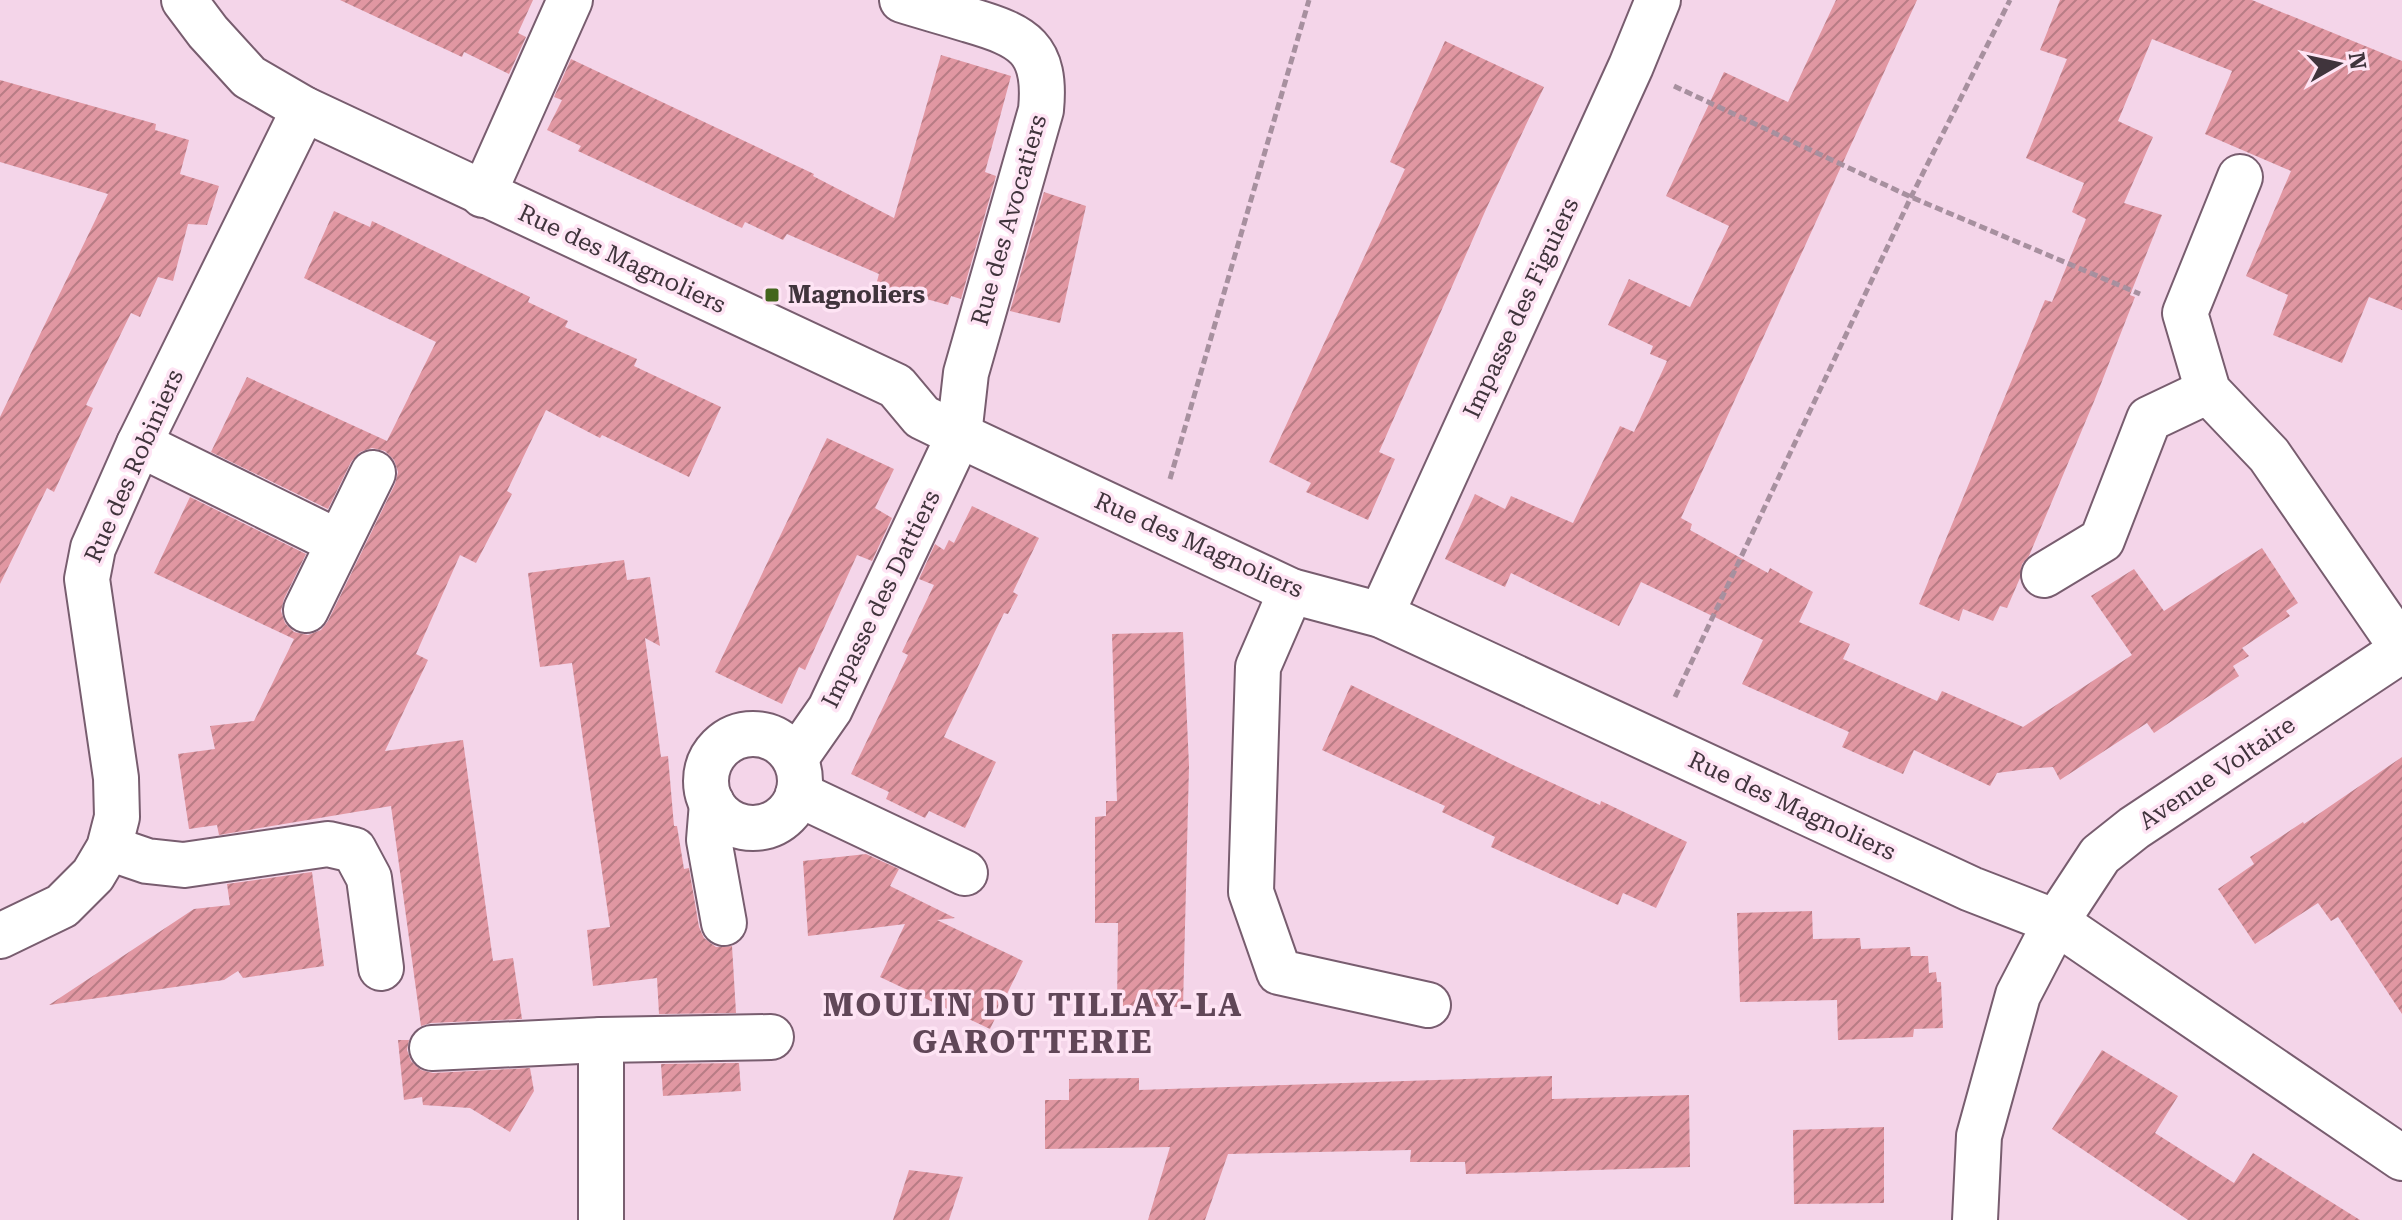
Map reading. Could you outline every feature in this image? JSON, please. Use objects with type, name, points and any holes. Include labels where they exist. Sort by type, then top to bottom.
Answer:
[{"type":"street","name":"Rue des Magnoliers","points":[[184,0],[249,77],[304,109],[896,386],[922,417],[1291,591],[1381,615],[1971,889],[2056,922],[2402,1158]]},
{"type":"street","points":[[483,195],[570,0]]},
{"type":"street","name":"Rue des Avocatiers","points":[[902,0],[1003,29],[1023,41],[1038,63],[1044,86],[1041,110],[966,373],[959,435]]},
{"type":"street","name":"Impasse des Figuiers","points":[[1381,615],[1631,66],[1658,0]]},
{"type":"street","name":"Rue des Robiniers","points":[[0,936],[62,906],[93,875],[109,848],[117,817],[116,778],[87,579],[93,548],[139,444],[304,109]]},
{"type":"street","points":[[2240,177],[2185,313],[2208,391],[2269,455],[2402,649]]},
{"type":"street","points":[[2044,575],[2102,540],[2149,419],[2208,391]]},
{"type":"street","name":"Impasse des Dattiers","points":[[796,776],[959,435]]},
{"type":"street","points":[[139,444],[338,542]]},
{"type":"street","points":[[306,610],[373,473]]},
{"type":"street","points":[[1291,591],[1258,667],[1251,892],[1279,972],[1428,1005]]},
{"type":"street","name":"Avenue Voltaire","points":[[1975,1220],[1979,1136],[2018,995],[2056,922],[2100,855],[2402,649]]},
{"type":"street","points":[[757,734],[769,736],[785,746],[796,776],[793,807],[783,817],[760,827],[733,823],[718,812],[707,787],[710,763],[720,747],[734,737],[757,734]]},
{"type":"street","points":[[796,776],[965,873]]},
{"type":"street","points":[[712,803],[709,840],[724,923]]},
{"type":"street","points":[[109,848],[147,861],[184,865],[328,844],[354,850],[369,878],[381,968]]},
{"type":"street","points":[[432,1048],[601,1040],[771,1037]]},
{"type":"street","points":[[601,1040],[601,1220]]},
{"type":"path","points":[[1156,526],[1309,0]]},
{"type":"path","points":[[1654,742],[1911,197],[2010,0]]},
{"type":"path","points":[[1631,66],[1911,197],[2185,313]]},
{"type":"building","points":[[340,0],[533,0],[518,33],[526,37],[509,74],[464,52],[462,57]]},
{"type":"building","points":[[1836,0],[1917,0],[1681,518],[1692,524],[1690,530],[1768,573],[1770,568],[1813,592],[1799,622],[1850,644],[1843,659],[1937,701],[1942,691],[2023,727],[2132,655],[2091,596],[2134,569],[2164,611],[2262,548],[2298,603],[2286,611],[2290,616],[2242,648],[2249,656],[2233,666],[2239,676],[2154,733],[2147,723],[2060,780],[2053,767],[2027,769],[1997,773],[1990,786],[1914,750],[1903,774],[1842,747],[1849,732],[1742,684],[1763,640],[1641,582],[1619,626],[1511,573],[1505,587],[1445,559],[1475,494],[1505,509],[1511,496],[1573,523],[1620,426],[1634,432],[1667,361],[1650,354],[1653,346],[1608,325],[1629,279],[1690,307],[1729,226],[1666,196],[1724,72],[1788,102]]},
{"type":"building","points":[[2060,0],[2252,0],[2402,61],[2402,310],[2369,297],[2342,363],[2273,335],[2288,295],[2246,276],[2291,171],[2205,134],[2232,71],[2152,39],[2118,121],[2153,137],[2124,203],[2162,215],[2130,295],[2135,297],[2029,556],[2022,564],[2020,578],[2007,608],[2000,606],[1993,621],[1963,609],[1959,621],[1919,604],[2045,300],[2052,302],[2086,219],[2072,212],[2084,183],[2026,158],[2067,59],[2040,50]]},
{"type":"building","points":[[1445,41],[1544,87],[1487,207],[1379,452],[1395,459],[1368,520],[1306,492],[1311,483],[1269,462],[1405,169],[1390,162]]},
{"type":"building","points":[[941,55],[1011,76],[985,172],[996,176],[961,299],[951,296],[948,305],[876,285],[879,274],[787,234],[783,240],[745,222],[742,228],[578,151],[581,146],[547,130],[562,100],[554,97],[571,59],[814,174],[894,218]]},
{"type":"building","points":[[0,80],[156,124],[155,130],[189,140],[180,174],[219,186],[207,225],[188,224],[173,281],[158,277],[140,317],[131,313],[86,405],[93,408],[54,492],[47,488],[0,584],[0,417],[108,194],[0,162]]},
{"type":"building","points":[[1044,192],[1086,206],[1060,323],[1010,311]]},
{"type":"building","points":[[334,211],[370,227],[372,221],[530,297],[528,302],[568,321],[565,327],[637,359],[634,366],[721,407],[689,477],[602,435],[600,438],[546,410],[507,491],[512,494],[476,563],[460,555],[416,654],[428,660],[385,751],[463,740],[493,961],[513,958],[522,1019],[421,1026],[391,806],[219,835],[217,825],[189,829],[178,754],[215,749],[210,726],[254,721],[294,639],[154,573],[190,497],[306,554],[281,611],[285,623],[294,632],[308,635],[321,630],[328,621],[398,472],[394,460],[385,451],[372,448],[360,452],[351,462],[328,509],[211,452],[247,377],[387,441],[436,342],[304,278]]},
{"type":"building","points":[[827,438],[894,469],[875,508],[892,518],[872,561],[857,555],[805,670],[799,667],[782,704],[715,672]]},
{"type":"building","points":[[972,506],[1039,538],[1013,592],[1018,595],[1008,614],[1004,613],[944,737],[996,762],[965,828],[929,811],[925,818],[886,799],[889,792],[851,774],[908,655],[902,652],[934,585],[919,579],[935,544],[944,550],[949,540],[954,543]]},
{"type":"building","points":[[624,560],[627,580],[650,577],[660,646],[645,638],[661,757],[668,756],[674,826],[677,826],[684,869],[689,868],[699,927],[704,938],[716,947],[732,946],[736,1013],[659,1014],[657,978],[593,986],[587,930],[610,927],[572,663],[540,667],[528,573]]},
{"type":"building","points":[[1183,632],[1189,766],[1183,1007],[1117,1006],[1118,923],[1095,923],[1095,817],[1106,816],[1106,801],[1117,801],[1112,634]]},
{"type":"building","points":[[1351,685],[1511,764],[1600,805],[1601,801],[1687,842],[1656,908],[1623,893],[1618,905],[1491,847],[1495,837],[1442,812],[1445,806],[1322,750]]},
{"type":"building","points":[[2402,757],[2402,1014],[2338,917],[2331,921],[2318,903],[2255,944],[2218,889],[2254,864],[2250,857]]},
{"type":"building","points":[[866,854],[899,869],[890,886],[955,918],[937,920],[1023,961],[990,1029],[880,977],[905,924],[808,936],[803,861]]},
{"type":"building","points":[[312,872],[324,966],[243,978],[238,971],[224,980],[49,1005],[194,909],[230,905],[227,884]]},
{"type":"building","points":[[1812,911],[1813,939],[1860,938],[1861,949],[1910,947],[1911,956],[1928,956],[1929,973],[1936,972],[1937,982],[1941,982],[1943,1028],[1914,1029],[1913,1037],[1838,1040],[1837,1000],[1740,1002],[1737,913]]},
{"type":"building","points":[[398,1040],[409,1040],[407,1050],[411,1061],[421,1070],[433,1073],[530,1068],[534,1091],[510,1132],[470,1108],[423,1105],[422,1097],[404,1100]]},
{"type":"building","points":[[2102,1050],[2178,1096],[2155,1133],[2234,1183],[2253,1153],[2360,1220],[2188,1220],[2052,1129]]},
{"type":"building","points":[[739,1063],[741,1091],[663,1096],[661,1064]]},
{"type":"building","points":[[1552,1076],[1552,1099],[1689,1095],[1690,1167],[1466,1174],[1465,1162],[1410,1162],[1411,1150],[1228,1154],[1205,1220],[1148,1220],[1170,1147],[1045,1149],[1045,1100],[1069,1100],[1069,1079],[1139,1078],[1139,1090]]},
{"type":"building","points":[[1884,1127],[1884,1203],[1794,1204],[1793,1130]]},
{"type":"building","points":[[909,1170],[963,1177],[949,1220],[893,1220]]},
{"type":"place","name":"Magnoliers","points":[[772,295]]},
{"type":"district","name":"MOULIN DU TILLAY-LA GAROTTERIE","points":[[1033,1024]]}]
